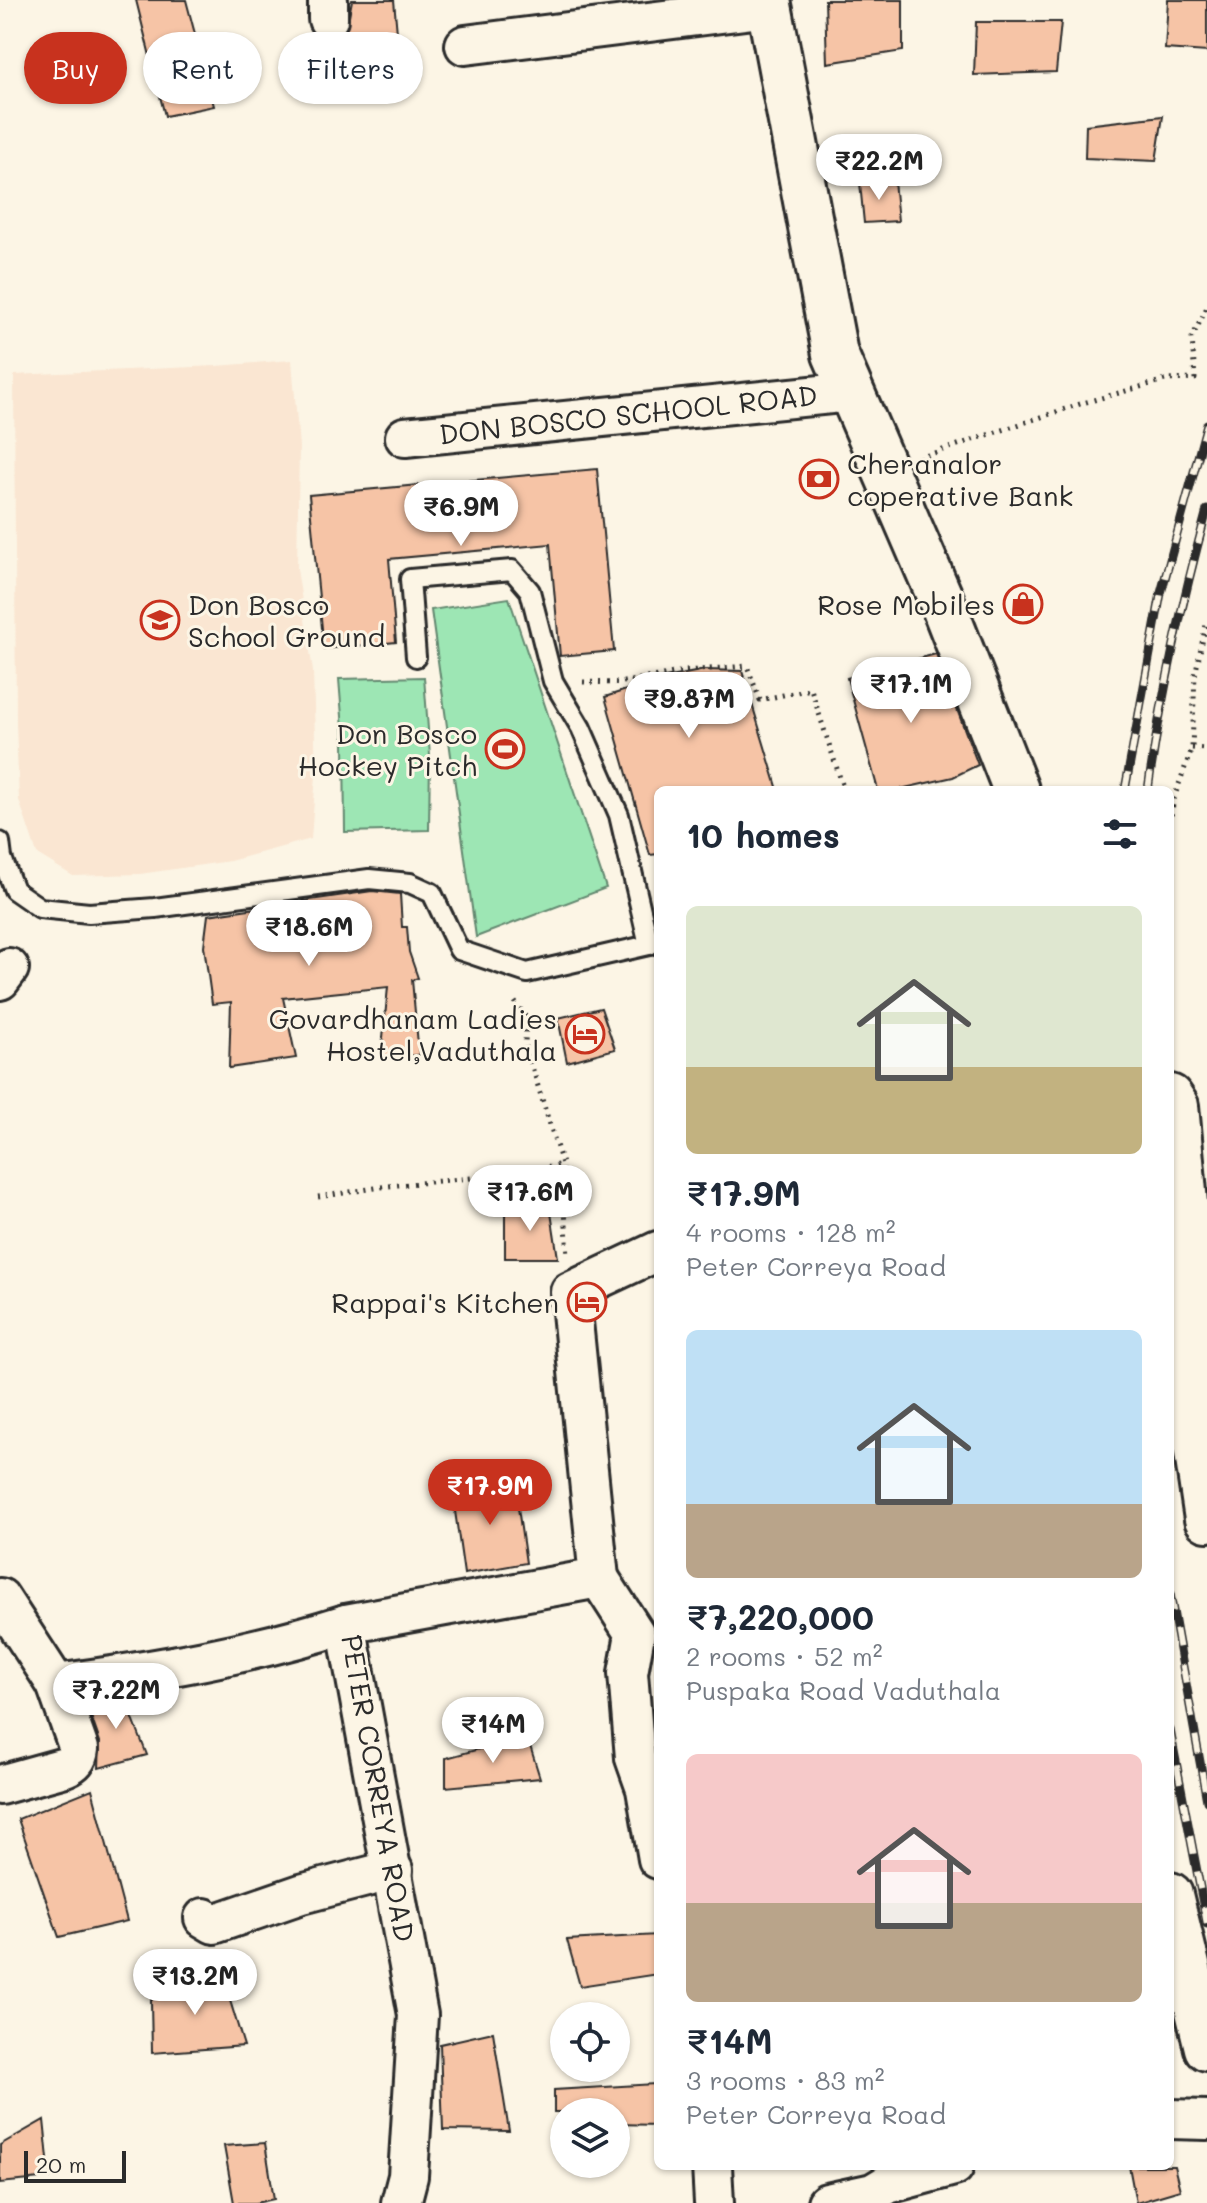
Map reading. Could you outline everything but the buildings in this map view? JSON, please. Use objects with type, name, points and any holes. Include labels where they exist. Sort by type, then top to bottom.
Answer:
[{"type":"main road","points":[[769,4],[835,354],[942,602],[1014,786]]},
{"type":"main road","points":[[1174,1103],[1199,1267],[1186,1379],[1207,1519]]},
{"type":"main road","points":[[1174,1922],[1207,2048]]},
{"type":"street","points":[[465,45],[769,4]]},
{"type":"street","name":"DON BOSCO SCHOOL ROAD","points":[[405,437],[851,392]]},
{"type":"street","points":[[654,1253],[570,1292],[599,1578],[635,1634],[628,1673],[635,1758],[646,1789],[654,1836]]},
{"type":"street","name":"PETER CORREYA ROAD","points":[[401,2203],[408,2176],[418,2015],[346,1624],[599,1578]]},
{"type":"street","points":[[0,1598],[56,1684],[79,1749],[74,1763],[0,1785]]},
{"type":"street","points":[[56,1684],[211,1659],[303,1638],[346,1624]]},
{"type":"street","points":[[204,1918],[214,1924],[301,1894],[393,1870]]},
{"type":"street","points":[[1174,2119],[1207,2120]]},
{"type":"street","points":[[712,2170],[714,2203]]},
{"type":"street","points":[[827,2203],[872,2187],[939,2170]]},
{"type":"lane","points":[[0,842],[2,858],[14,890],[40,908],[89,913],[155,908],[369,879],[410,883],[432,893],[459,950],[527,973],[654,942],[619,815],[581,728],[553,681],[530,591],[512,570],[410,579],[416,657]]},
{"type":"path","points":[[883,467],[1083,403],[1165,380],[1195,379],[1192,338],[1207,307]]},
{"type":"path","points":[[1174,798],[1192,748],[1195,675],[1207,620]]},
{"type":"path","points":[[553,681],[618,683],[685,671],[747,666],[760,700],[811,689],[843,786]]},
{"type":"path","points":[[1192,748],[1207,749]]},
{"type":"path","points":[[515,1002],[526,1017],[525,1044],[562,1164],[570,1292]]},
{"type":"path","points":[[318,1197],[388,1186],[524,1173],[562,1164]]},
{"type":"shaded area","name":"Don Bosco School Ground","points":[[292,360],[299,447],[297,569],[313,671],[316,775],[311,839],[230,861],[140,874],[73,876],[37,854],[19,800],[14,375]]},
{"type":"green space","name":"Don Bosco Hockey Pitch","points":[[509,598],[606,888],[476,937],[431,610]]},
{"type":"green space","points":[[424,677],[430,755],[429,830],[345,832],[344,741],[339,679]]},
{"type":"railway","points":[[1126,786],[1161,593],[1207,424]]},
{"type":"railway","points":[[1149,786],[1173,649],[1207,510]]},
{"type":"railway","points":[[1174,1616],[1207,1801]]},
{"type":"railway","points":[[1174,1751],[1207,1924]]},
{"type":"place","name":"Cheranalor coperative Bank","points":[[819,479]]},
{"type":"place","name":"Rose Mobiles","points":[[1023,604]]},
{"type":"place","name":"Don Bosco School Ground","points":[[160,620]]},
{"type":"place","name":"Don Bosco Hockey Pitch","points":[[505,749]]},
{"type":"place","name":"Govardhanam Ladies Hostel,Vaduthala","points":[[585,1034]]},
{"type":"place","name":"Rappai's Kitchen","points":[[587,1302]]}]
